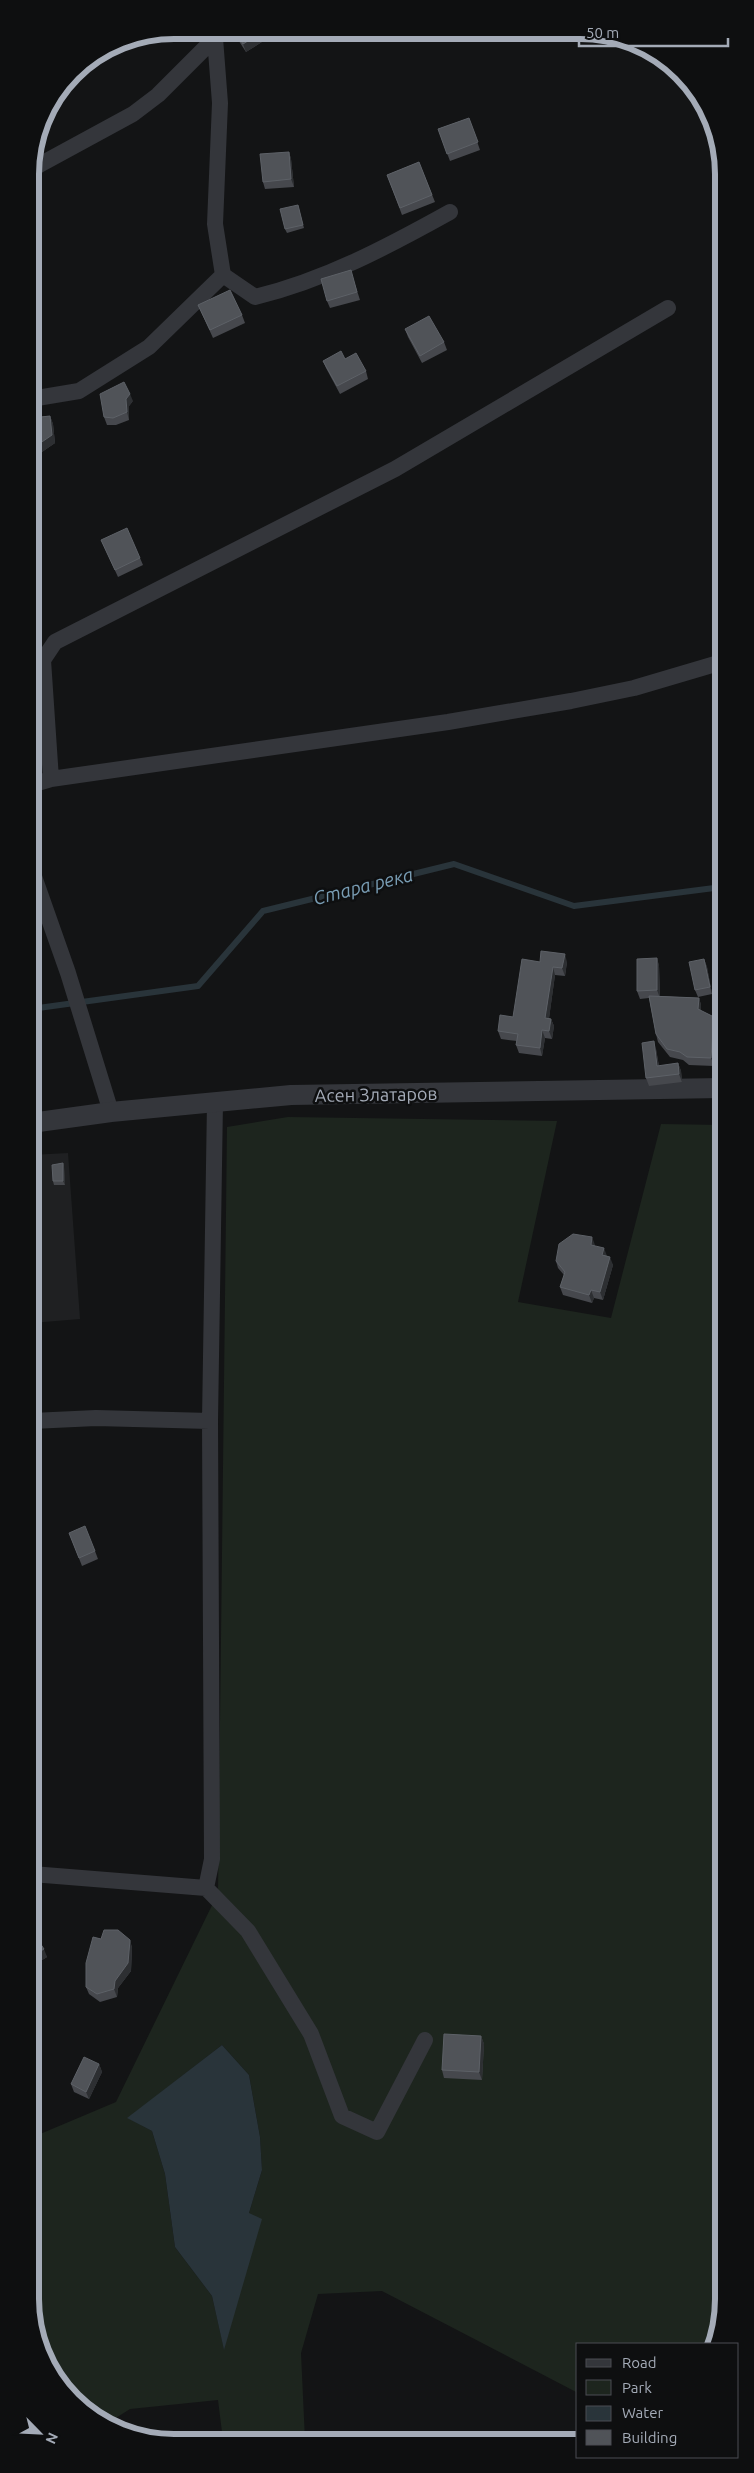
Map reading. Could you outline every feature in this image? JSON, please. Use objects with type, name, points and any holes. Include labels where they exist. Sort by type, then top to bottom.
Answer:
[{"type":"street","points":[[39,165],[133,114],[158,95],[209,39]]},
{"type":"street","points":[[214,39],[220,103],[215,224],[224,275],[255,297],[287,289],[364,259],[450,212]]},
{"type":"street","points":[[39,398],[79,391],[149,347],[224,275]]},
{"type":"street","points":[[51,779],[43,660],[55,642],[395,469],[668,308]]},
{"type":"street","points":[[39,782],[448,722],[571,701],[634,688],[715,664]]},
{"type":"street","points":[[39,891],[68,973],[111,1112]]},
{"type":"street","name":"Асен Златаров","points":[[39,1122],[111,1112],[291,1095],[715,1088]]},
{"type":"street","points":[[206,1888],[212,1859],[210,1421],[216,1102]]},
{"type":"street","points":[[39,1421],[96,1418],[210,1421]]},
{"type":"street","points":[[39,1875],[206,1888],[248,1931],[311,2034],[342,2116],[377,2132],[425,2040]]},
{"type":"shaded area","points":[[68,1153],[80,1319],[39,1322],[39,1155]]},
{"type":"green space","points":[[288,1117],[557,1121],[518,1302],[611,1318],[661,1124],[715,1125],[715,2308],[713,2325],[708,2343],[576,2343],[576,2392],[382,2291],[318,2294],[301,2353],[305,2434],[222,2434],[218,2400],[130,2409],[113,2420],[78,2395],[53,2359],[41,2325],[39,2299],[39,2134],[116,2102],[218,1893],[227,1127]],"holes":[[[222,2045],[249,2075],[260,2137],[262,2170],[249,2213],[224,2349],[212,2296],[175,2247],[165,2174],[152,2131],[128,2118]]]},
{"type":"water","points":[[222,2045],[249,2075],[260,2137],[262,2170],[249,2213],[262,2219],[224,2350],[212,2296],[175,2247],[165,2174],[152,2131],[127,2118]]},
{"type":"building","points":[[240,39],[251,39],[243,44]]},
{"type":"building","points":[[469,118],[478,142],[447,154],[438,129]]},
{"type":"building","points":[[289,152],[291,179],[263,182],[260,154]]},
{"type":"building","points":[[419,162],[432,195],[400,208],[387,175]]},
{"type":"building","points":[[298,205],[303,225],[285,229],[280,209]]},
{"type":"building","points":[[351,270],[357,292],[327,301],[321,279]]},
{"type":"building","points":[[230,290],[242,315],[210,330],[198,305]]},
{"type":"building","points":[[429,316],[444,342],[420,356],[405,329]]},
{"type":"building","points":[[341,351],[345,359],[356,353],[366,371],[337,386],[323,361]]},
{"type":"building","points":[[124,382],[130,394],[126,399],[127,412],[113,418],[104,417],[100,394]]},
{"type":"building","points":[[50,416],[52,435],[39,444],[39,417]]},
{"type":"building","points":[[127,528],[140,558],[115,570],[101,540]]},
{"type":"building","points":[[541,951],[565,954],[562,968],[553,967],[545,1018],[551,1019],[549,1031],[542,1030],[540,1048],[516,1045],[518,1034],[498,1031],[500,1015],[513,1017],[522,959],[540,962]]},
{"type":"building","points":[[657,958],[657,990],[637,991],[637,959]]},
{"type":"building","points":[[704,959],[710,987],[695,990],[689,962]]},
{"type":"building","points":[[649,996],[699,998],[698,1009],[714,1017],[711,1058],[687,1057],[680,1052],[667,1049],[656,1034]]},
{"type":"building","points":[[654,1041],[657,1066],[678,1063],[679,1074],[646,1078],[642,1043]]},
{"type":"building","points":[[63,1163],[63,1181],[53,1181],[52,1165]]},
{"type":"building","points":[[573,1234],[592,1237],[591,1245],[604,1248],[602,1255],[610,1257],[600,1292],[591,1290],[589,1295],[560,1287],[565,1272],[556,1261],[559,1244]]},
{"type":"building","points":[[85,1526],[95,1551],[79,1558],[69,1533]]},
{"type":"building","points":[[104,1930],[118,1930],[130,1940],[128,1963],[115,1981],[114,1989],[97,1994],[86,1987],[86,1963],[93,1937],[101,1939]]},
{"type":"building","points":[[39,1942],[44,1949],[39,1952]]},
{"type":"building","points":[[444,2034],[481,2036],[479,2072],[442,2070]]},
{"type":"building","points":[[84,2057],[99,2064],[86,2092],[71,2084]]},
{"type":"waterway","name":"Стара река","points":[[39,1008],[198,986],[263,911],[454,864],[574,906],[715,888]]}]
